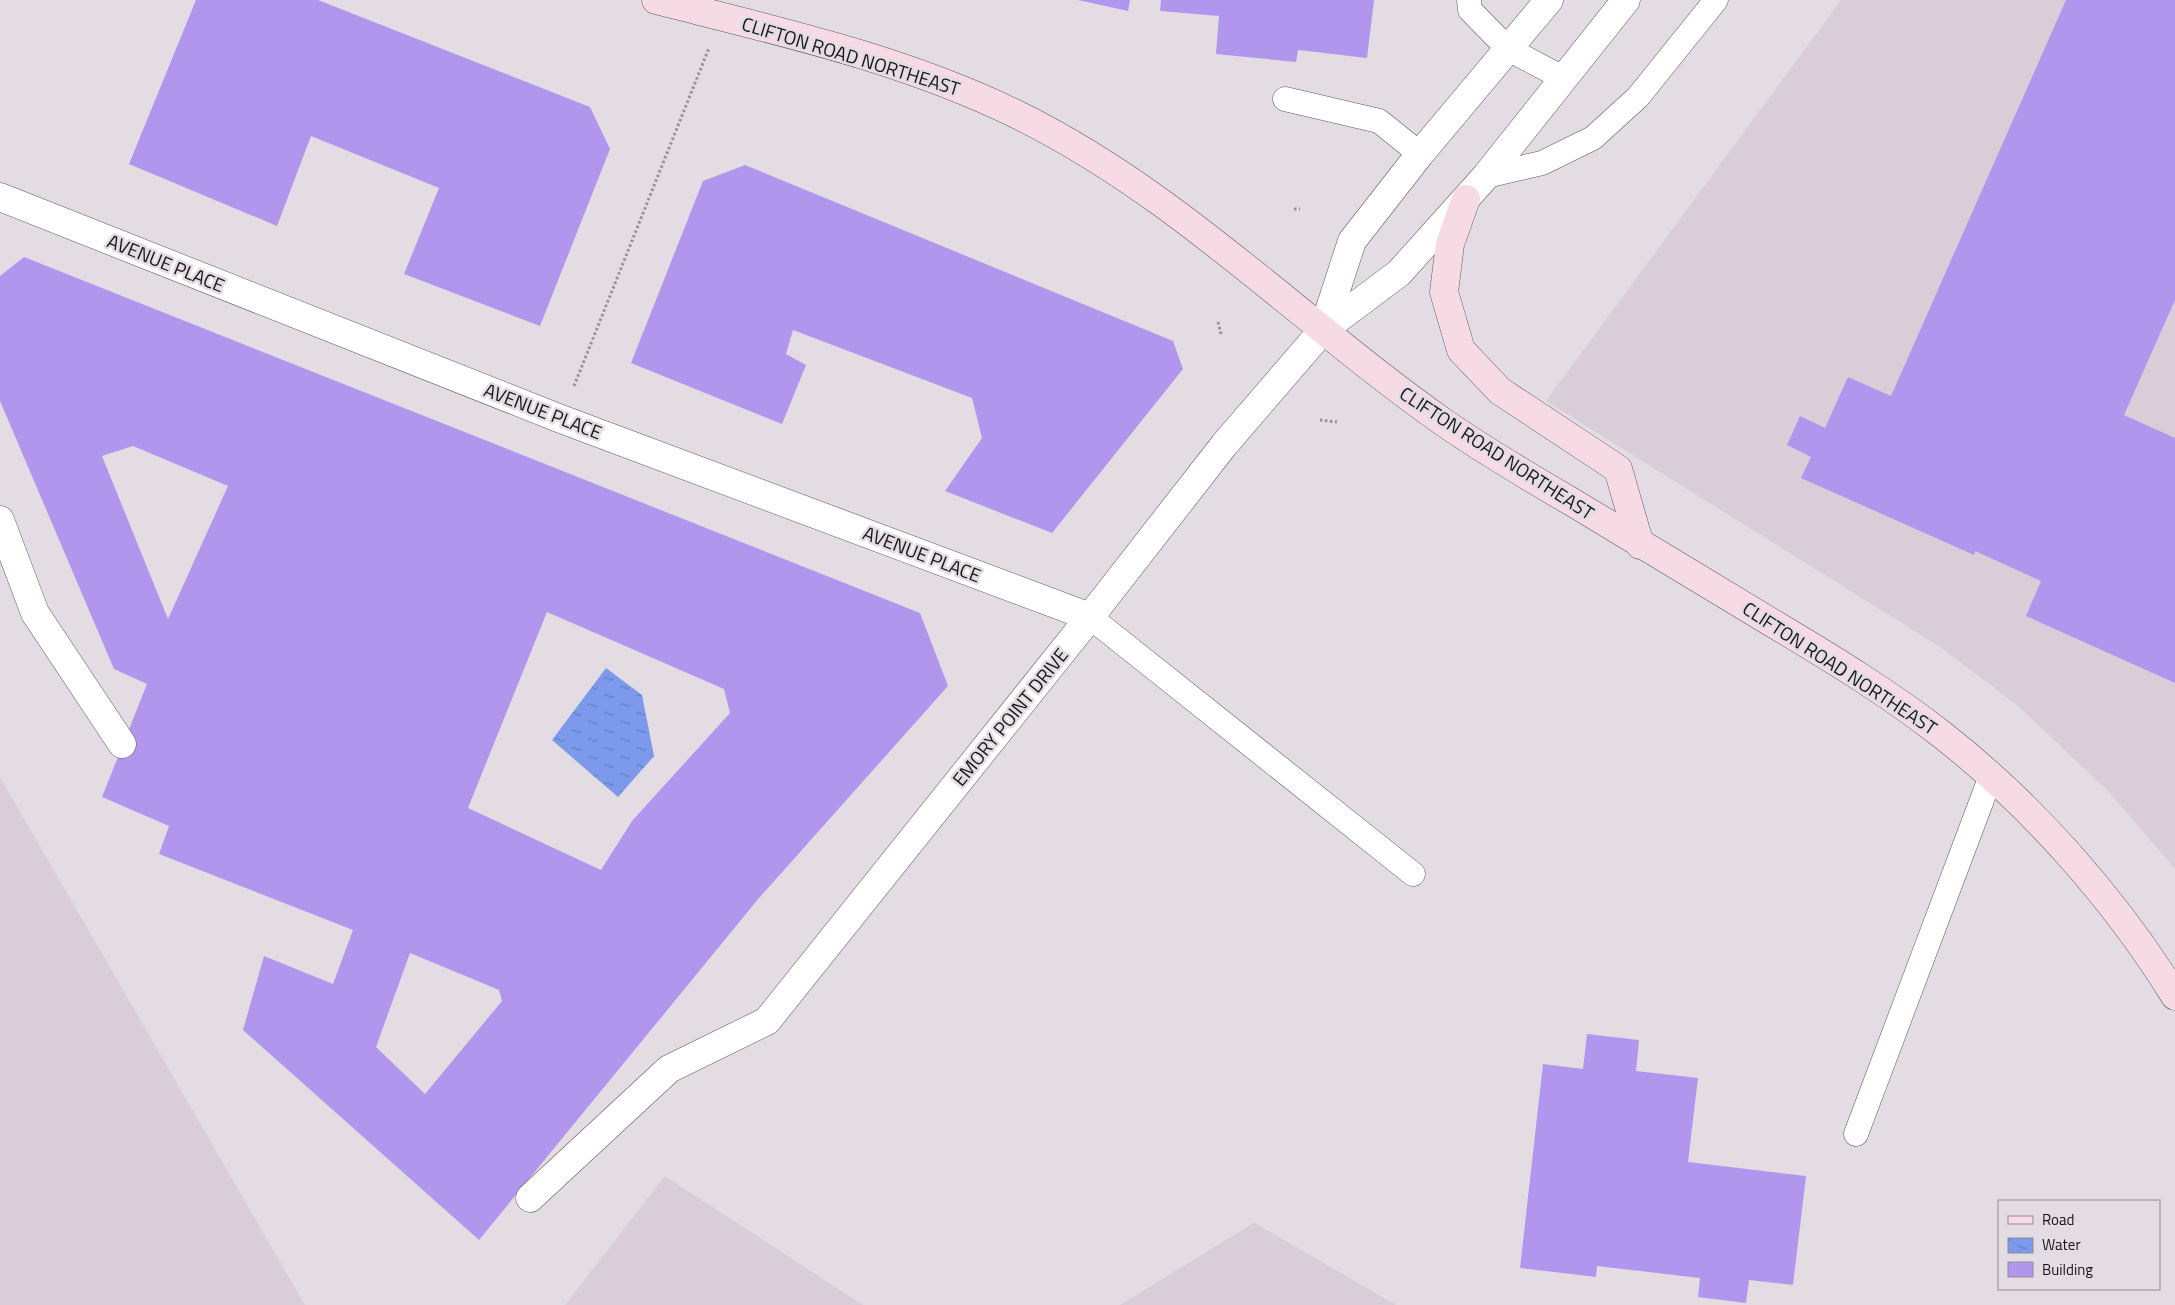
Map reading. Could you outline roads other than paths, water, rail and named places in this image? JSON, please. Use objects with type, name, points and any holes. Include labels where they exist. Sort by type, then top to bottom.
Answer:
[{"type":"main road","name":"CLIFTON ROAD NORTHEAST","points":[[656,0],[767,27],[903,68],[960,88],[1020,116],[1075,146],[1126,178],[1174,212],[1446,424],[1640,545],[1725,594],[1884,692],[1942,734],[1990,776],[2040,825],[2082,871],[2128,928],[2175,996]]},
{"type":"main road","points":[[1466,199],[1450,244],[1444,292],[1461,350],[1500,390],[1618,469],[1640,545]]},
{"type":"street","points":[[1323,330],[1352,241],[1420,154],[1549,0]]},
{"type":"street","points":[[1323,330],[1399,273],[1486,176],[1626,0]]},
{"type":"street","name":"AVENUE PLACE","points":[[0,197],[561,419],[1090,617]]},
{"type":"street","name":"EMORY POINT DRIVE","points":[[530,1198],[669,1069],[767,1021],[1090,617],[1224,445],[1323,330]]},
{"type":"street","points":[[0,520],[35,613],[122,744]]},
{"type":"lane","points":[[1469,0],[1470,10],[1508,48],[1564,78]]},
{"type":"lane","points":[[1486,176],[1542,163],[1593,138],[1638,98],[1716,0]]},
{"type":"lane","points":[[1284,98],[1379,121],[1420,154]]},
{"type":"lane","points":[[1090,617],[1413,874]]},
{"type":"lane","points":[[1856,1134],[1990,776]]},
{"type":"water","points":[[606,668],[642,695],[654,756],[618,797],[552,740]]}]
